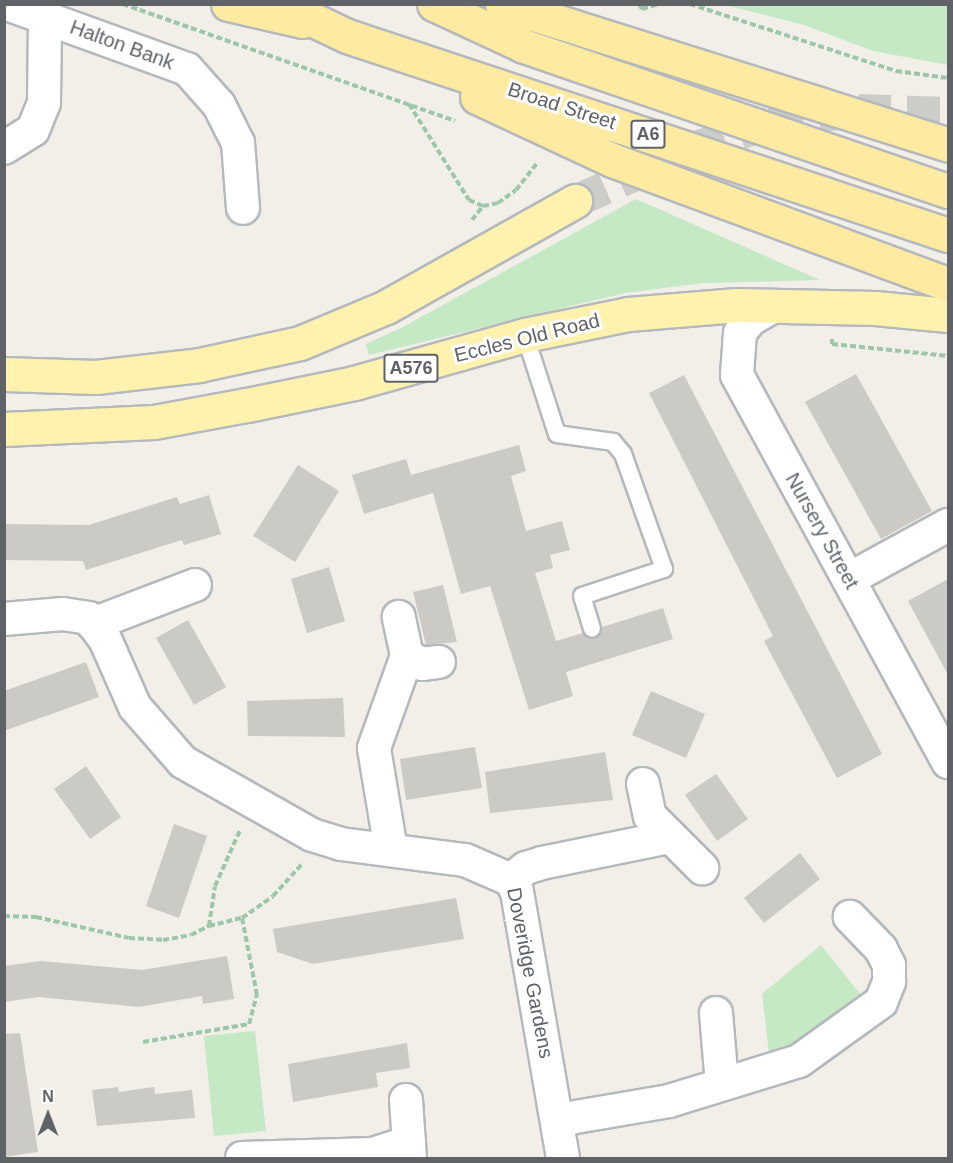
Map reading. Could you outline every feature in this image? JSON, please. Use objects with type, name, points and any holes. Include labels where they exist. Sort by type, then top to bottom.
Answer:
[{"type":"highway","points":[[228,4],[333,31],[612,160],[948,284]]},
{"type":"highway","name":"Broad Street","points":[[280,4],[333,31],[948,236]]},
{"type":"highway","name":"A6","points":[[434,4],[524,46],[948,191]]},
{"type":"highway","points":[[502,4],[948,145]]},
{"type":"main road","points":[[4,374],[96,377],[199,365],[300,343],[386,307],[575,201]]},
{"type":"main road","name":"Eccles Old Road","points":[[4,429],[154,422],[247,405],[354,383],[525,335],[628,314],[737,305],[948,315]]},
{"type":"street","name":"Halton Bank","points":[[7,4],[187,69],[219,105],[238,142],[243,208]]},
{"type":"street","name":"Halton Bank","points":[[4,148],[33,130],[44,103],[45,18]]},
{"type":"street","name":"Nursery Street","points":[[774,306],[750,320],[740,333],[737,375],[948,762]]},
{"type":"street","points":[[849,579],[948,525]]},
{"type":"street","points":[[93,624],[195,585]]},
{"type":"street","points":[[4,619],[63,614],[89,618],[105,639],[135,707],[183,762],[321,838],[465,860],[511,880]]},
{"type":"street","points":[[391,850],[374,748],[407,656],[399,617]]},
{"type":"street","points":[[407,656],[422,664],[439,662]]},
{"type":"street","points":[[643,784],[650,816],[702,868]]},
{"type":"street","name":"Doveridge Gardens","points":[[563,1158],[517,892],[511,880],[526,868],[542,863],[670,837]]},
{"type":"street","points":[[558,1120],[669,1101],[798,1061],[881,1002],[889,982],[889,965],[881,949],[850,917]]},
{"type":"street","points":[[716,1013],[722,1084]]},
{"type":"street","points":[[242,1158],[373,1154],[410,1150],[406,1100]]},
{"type":"lane","points":[[525,335],[557,434],[612,442],[623,454],[664,569],[582,596],[592,628]]},
{"type":"path","points":[[123,4],[408,104],[468,200],[483,206],[498,203],[516,190],[536,164]]},
{"type":"path","points":[[639,4],[642,9],[658,4]]},
{"type":"path","points":[[690,4],[896,71],[948,78]]},
{"type":"path","points":[[470,222],[483,206]]},
{"type":"path","points":[[832,344],[948,356]]},
{"type":"path","points":[[209,926],[215,886],[252,802]]},
{"type":"path","points":[[4,916],[36,917],[85,930],[163,940],[191,935],[209,926],[242,918],[297,873],[321,838]]},
{"type":"path","points":[[143,1042],[249,1024],[256,995],[242,918]]},
{"type":"green space","points":[[725,5],[948,5],[948,65],[873,51],[804,25]]},
{"type":"green space","points":[[636,199],[820,280],[703,283],[625,293],[369,355],[366,344],[401,328]]},
{"type":"green space","points":[[821,945],[865,1000],[797,1046],[769,1053],[762,994]]},
{"type":"green space","points":[[255,1031],[266,1131],[214,1136],[204,1036]]},
{"type":"building","points":[[856,374],[932,511],[881,539],[805,402]]},
{"type":"building","points":[[684,375],[882,754],[837,778],[764,641],[773,636],[649,393]]},
{"type":"building","points":[[519,445],[526,471],[511,476],[526,531],[562,521],[570,550],[550,555],[553,568],[535,573],[556,641],[583,633],[595,638],[602,627],[663,608],[673,639],[566,672],[573,696],[529,710],[490,586],[461,594],[433,493],[364,514],[352,475],[406,459],[411,475]]},
{"type":"building","points":[[298,465],[339,491],[295,562],[253,536]]},
{"type":"building","points":[[209,495],[221,534],[184,545],[182,540],[86,570],[83,561],[4,560],[4,524],[89,525],[177,497],[180,504]]},
{"type":"building","points":[[329,567],[345,621],[307,633],[291,579]]},
{"type":"building","points":[[948,579],[948,675],[908,601]]},
{"type":"building","points":[[443,585],[457,642],[426,645],[413,592]]},
{"type":"building","points":[[188,620],[226,687],[194,705],[156,638]]},
{"type":"building","points":[[86,662],[99,697],[4,731],[4,691]]},
{"type":"building","points":[[651,691],[705,714],[686,758],[632,735]]},
{"type":"building","points":[[343,698],[345,737],[248,736],[247,701]]},
{"type":"building","points":[[475,747],[482,788],[406,800],[400,759]]},
{"type":"building","points":[[605,752],[613,800],[490,813],[485,772]]},
{"type":"building","points":[[86,766],[121,817],[90,839],[54,789]]},
{"type":"building","points":[[716,774],[748,819],[717,841],[685,795]]},
{"type":"building","points":[[174,824],[207,836],[179,918],[146,906]]},
{"type":"building","points":[[800,853],[820,879],[764,923],[744,898]]},
{"type":"building","points":[[456,898],[464,939],[313,964],[277,952],[273,929]]},
{"type":"building","points":[[227,956],[234,999],[203,1004],[202,996],[139,1007],[38,997],[4,1002],[4,966],[41,961],[142,970]]},
{"type":"building","points":[[20,1033],[38,1152],[4,1157],[4,1034]]},
{"type":"building","points":[[407,1043],[410,1068],[376,1073],[378,1087],[293,1102],[288,1064]]},
{"type":"building","points":[[118,1087],[119,1092],[154,1087],[155,1094],[192,1090],[195,1118],[97,1126],[92,1090]]},
{"type":"tunnel","points":[[575,201],[693,148],[770,123],[858,110],[948,113]]}]
